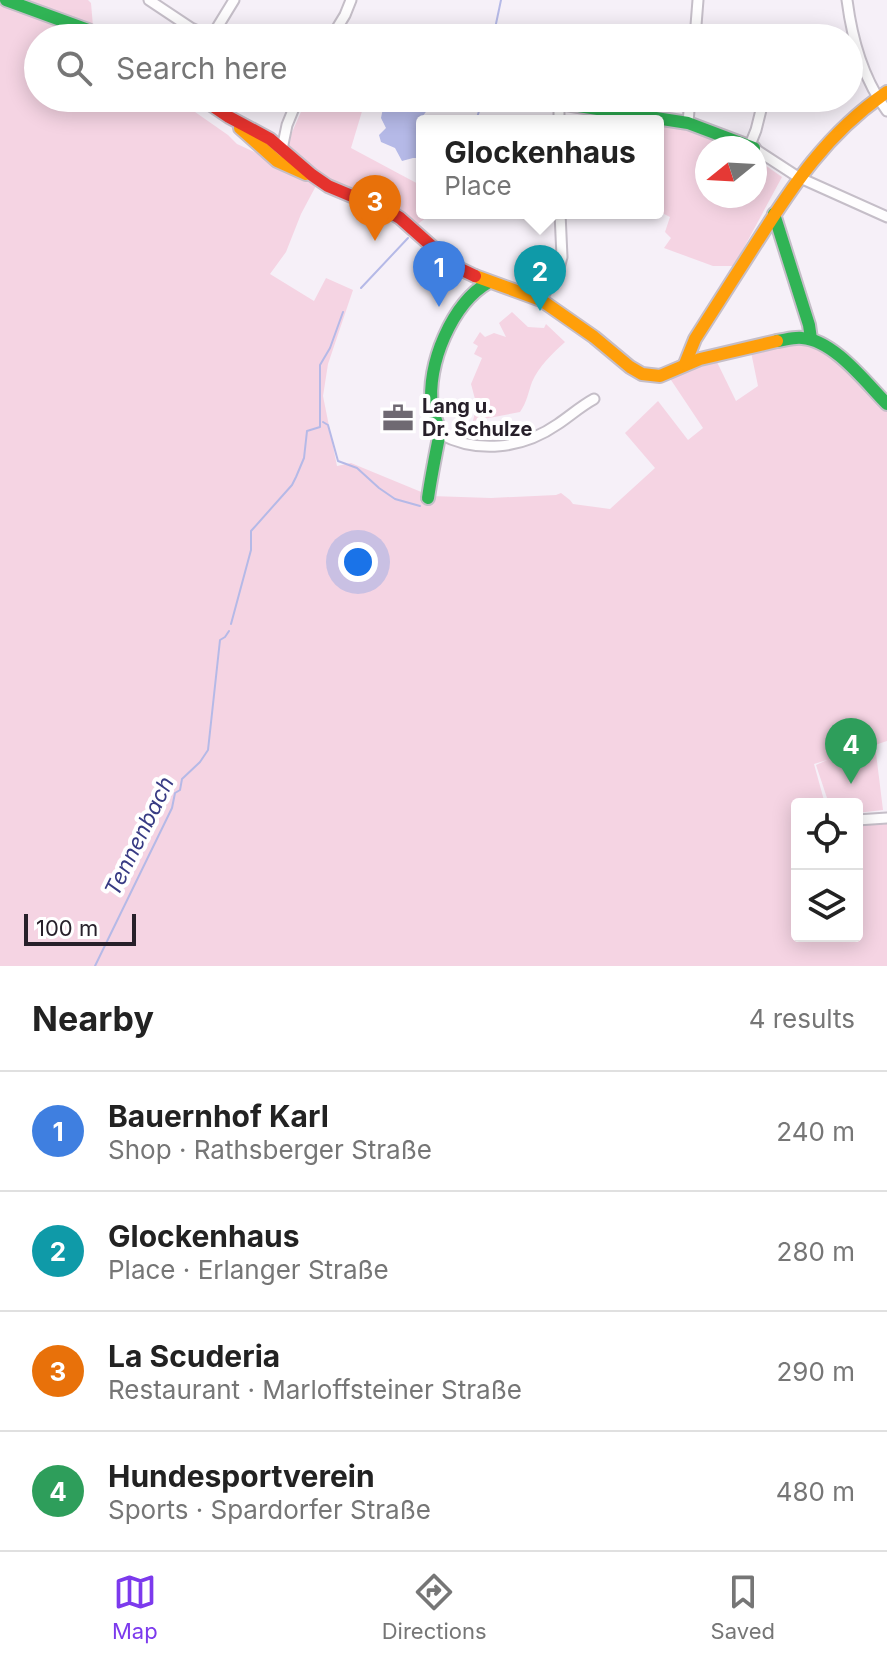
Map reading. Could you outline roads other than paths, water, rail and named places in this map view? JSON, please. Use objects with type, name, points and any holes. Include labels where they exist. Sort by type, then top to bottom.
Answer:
[{"type":"main road","points":[[6,0],[72,24]]},
{"type":"main road","points":[[863,109],[882,95]]},
{"type":"main road","points":[[222,112],[270,139],[312,175],[339,191],[400,218],[445,259],[467,273],[541,300],[642,374],[660,376],[685,364],[799,337],[811,339],[838,354],[887,404]]},
{"type":"main road","points":[[685,364],[695,339],[798,177],[838,131],[859,112]]},
{"type":"main road","points":[[229,117],[267,154],[286,166],[312,175]]},
{"type":"main road","points":[[664,119],[688,123],[723,136]]},
{"type":"main road","points":[[267,154],[270,139]]},
{"type":"main road","points":[[267,154],[282,149]]},
{"type":"main road","points":[[774,214],[811,339]]},
{"type":"main road","points":[[428,498],[440,434],[432,408],[433,366],[449,328],[471,294],[489,282]]},
{"type":"street","points":[[149,0],[185,24]]},
{"type":"street","points":[[219,24],[234,0]]},
{"type":"street","points":[[340,24],[351,0]]},
{"type":"street","points":[[696,24],[698,0]]},
{"type":"street","points":[[847,0],[851,24]]},
{"type":"street","points":[[863,66],[882,95],[887,111]]},
{"type":"street","points":[[282,149],[292,112]]},
{"type":"street","points":[[688,123],[689,112]]},
{"type":"street","points":[[755,136],[760,112]]},
{"type":"street","points":[[270,139],[287,125]]},
{"type":"street","points":[[767,156],[798,177],[887,217]]},
{"type":"street","points":[[541,300],[562,257],[560,219]]},
{"type":"street","points":[[467,273],[471,294]]},
{"type":"street","points":[[440,434],[471,446],[491,448],[514,444],[549,430],[594,399]]},
{"type":"street","points":[[863,820],[887,818]]},
{"type":"water","points":[[382,112],[426,112],[416,115],[416,158],[402,161],[395,148],[381,142],[379,135],[386,128],[381,118]]},
{"type":"waterway","name":"Tennenbach","points":[[496,24],[501,0]]},
{"type":"waterway","name":"Tennenbach","points":[[361,288],[408,238]]},
{"type":"waterway","name":"Tennenbach","points":[[231,624],[251,550],[251,531],[292,485],[304,458],[307,431],[320,427],[320,365],[330,348],[343,312]]},
{"type":"waterway","points":[[323,422],[328,425],[338,461],[357,468],[395,499],[420,506]]},
{"type":"waterway","name":"Tennenbach","points":[[95,966],[172,808],[182,779],[208,750],[220,640],[229,631]]},
{"type":"place","name":"La Scuderia","points":[[375,241]]},
{"type":"place","name":"Bauernhof Karl","points":[[439,307]]},
{"type":"place","name":"Glockenhaus","points":[[540,311]]},
{"type":"place","name":"Lang u. Dr. Schulze","points":[[398,418]]},
{"type":"place","name":"Hundesportverein","points":[[851,784]]}]
